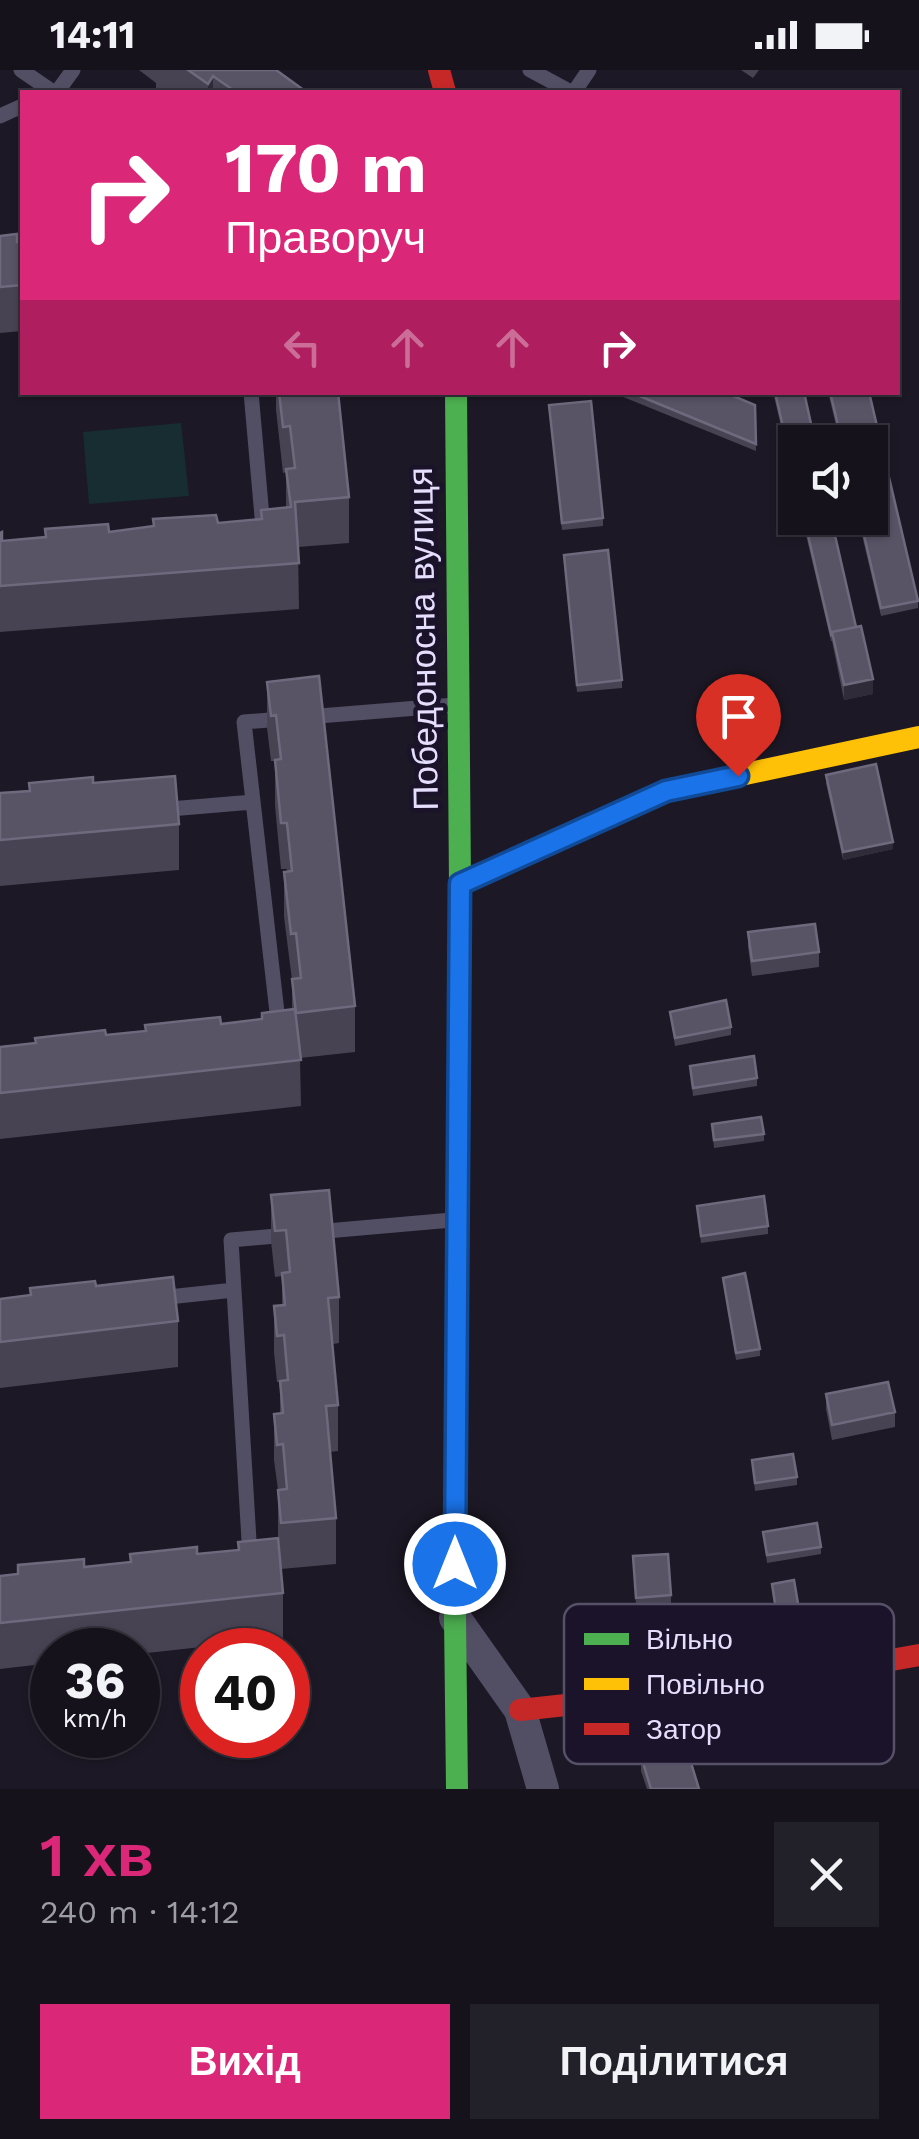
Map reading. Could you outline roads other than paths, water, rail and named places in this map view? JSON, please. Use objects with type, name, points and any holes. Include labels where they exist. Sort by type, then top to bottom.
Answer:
[{"type":"street","name":"Победоносна вулиця","points":[[456,395],[460,884],[457,1789]]},
{"type":"street","points":[[460,884],[666,791],[919,737]]},
{"type":"street","points":[[455,1618],[520,1710],[543,1789]]},
{"type":"street","points":[[894,1659],[919,1655]]},
{"type":"street","points":[[520,1710],[564,1705]]},
{"type":"lane","points":[[22,70],[52,90]]},
{"type":"lane","points":[[57,90],[73,70]]},
{"type":"lane","points":[[530,70],[569,90]]},
{"type":"lane","points":[[250,395],[265,544]]},
{"type":"lane","points":[[262,1044],[280,1042],[244,722],[459,705]]},
{"type":"lane","points":[[136,812],[252,802]]},
{"type":"lane","points":[[238,1559],[250,1557],[231,1240],[458,1219]]},
{"type":"lane","points":[[137,1300],[234,1290]]}]
